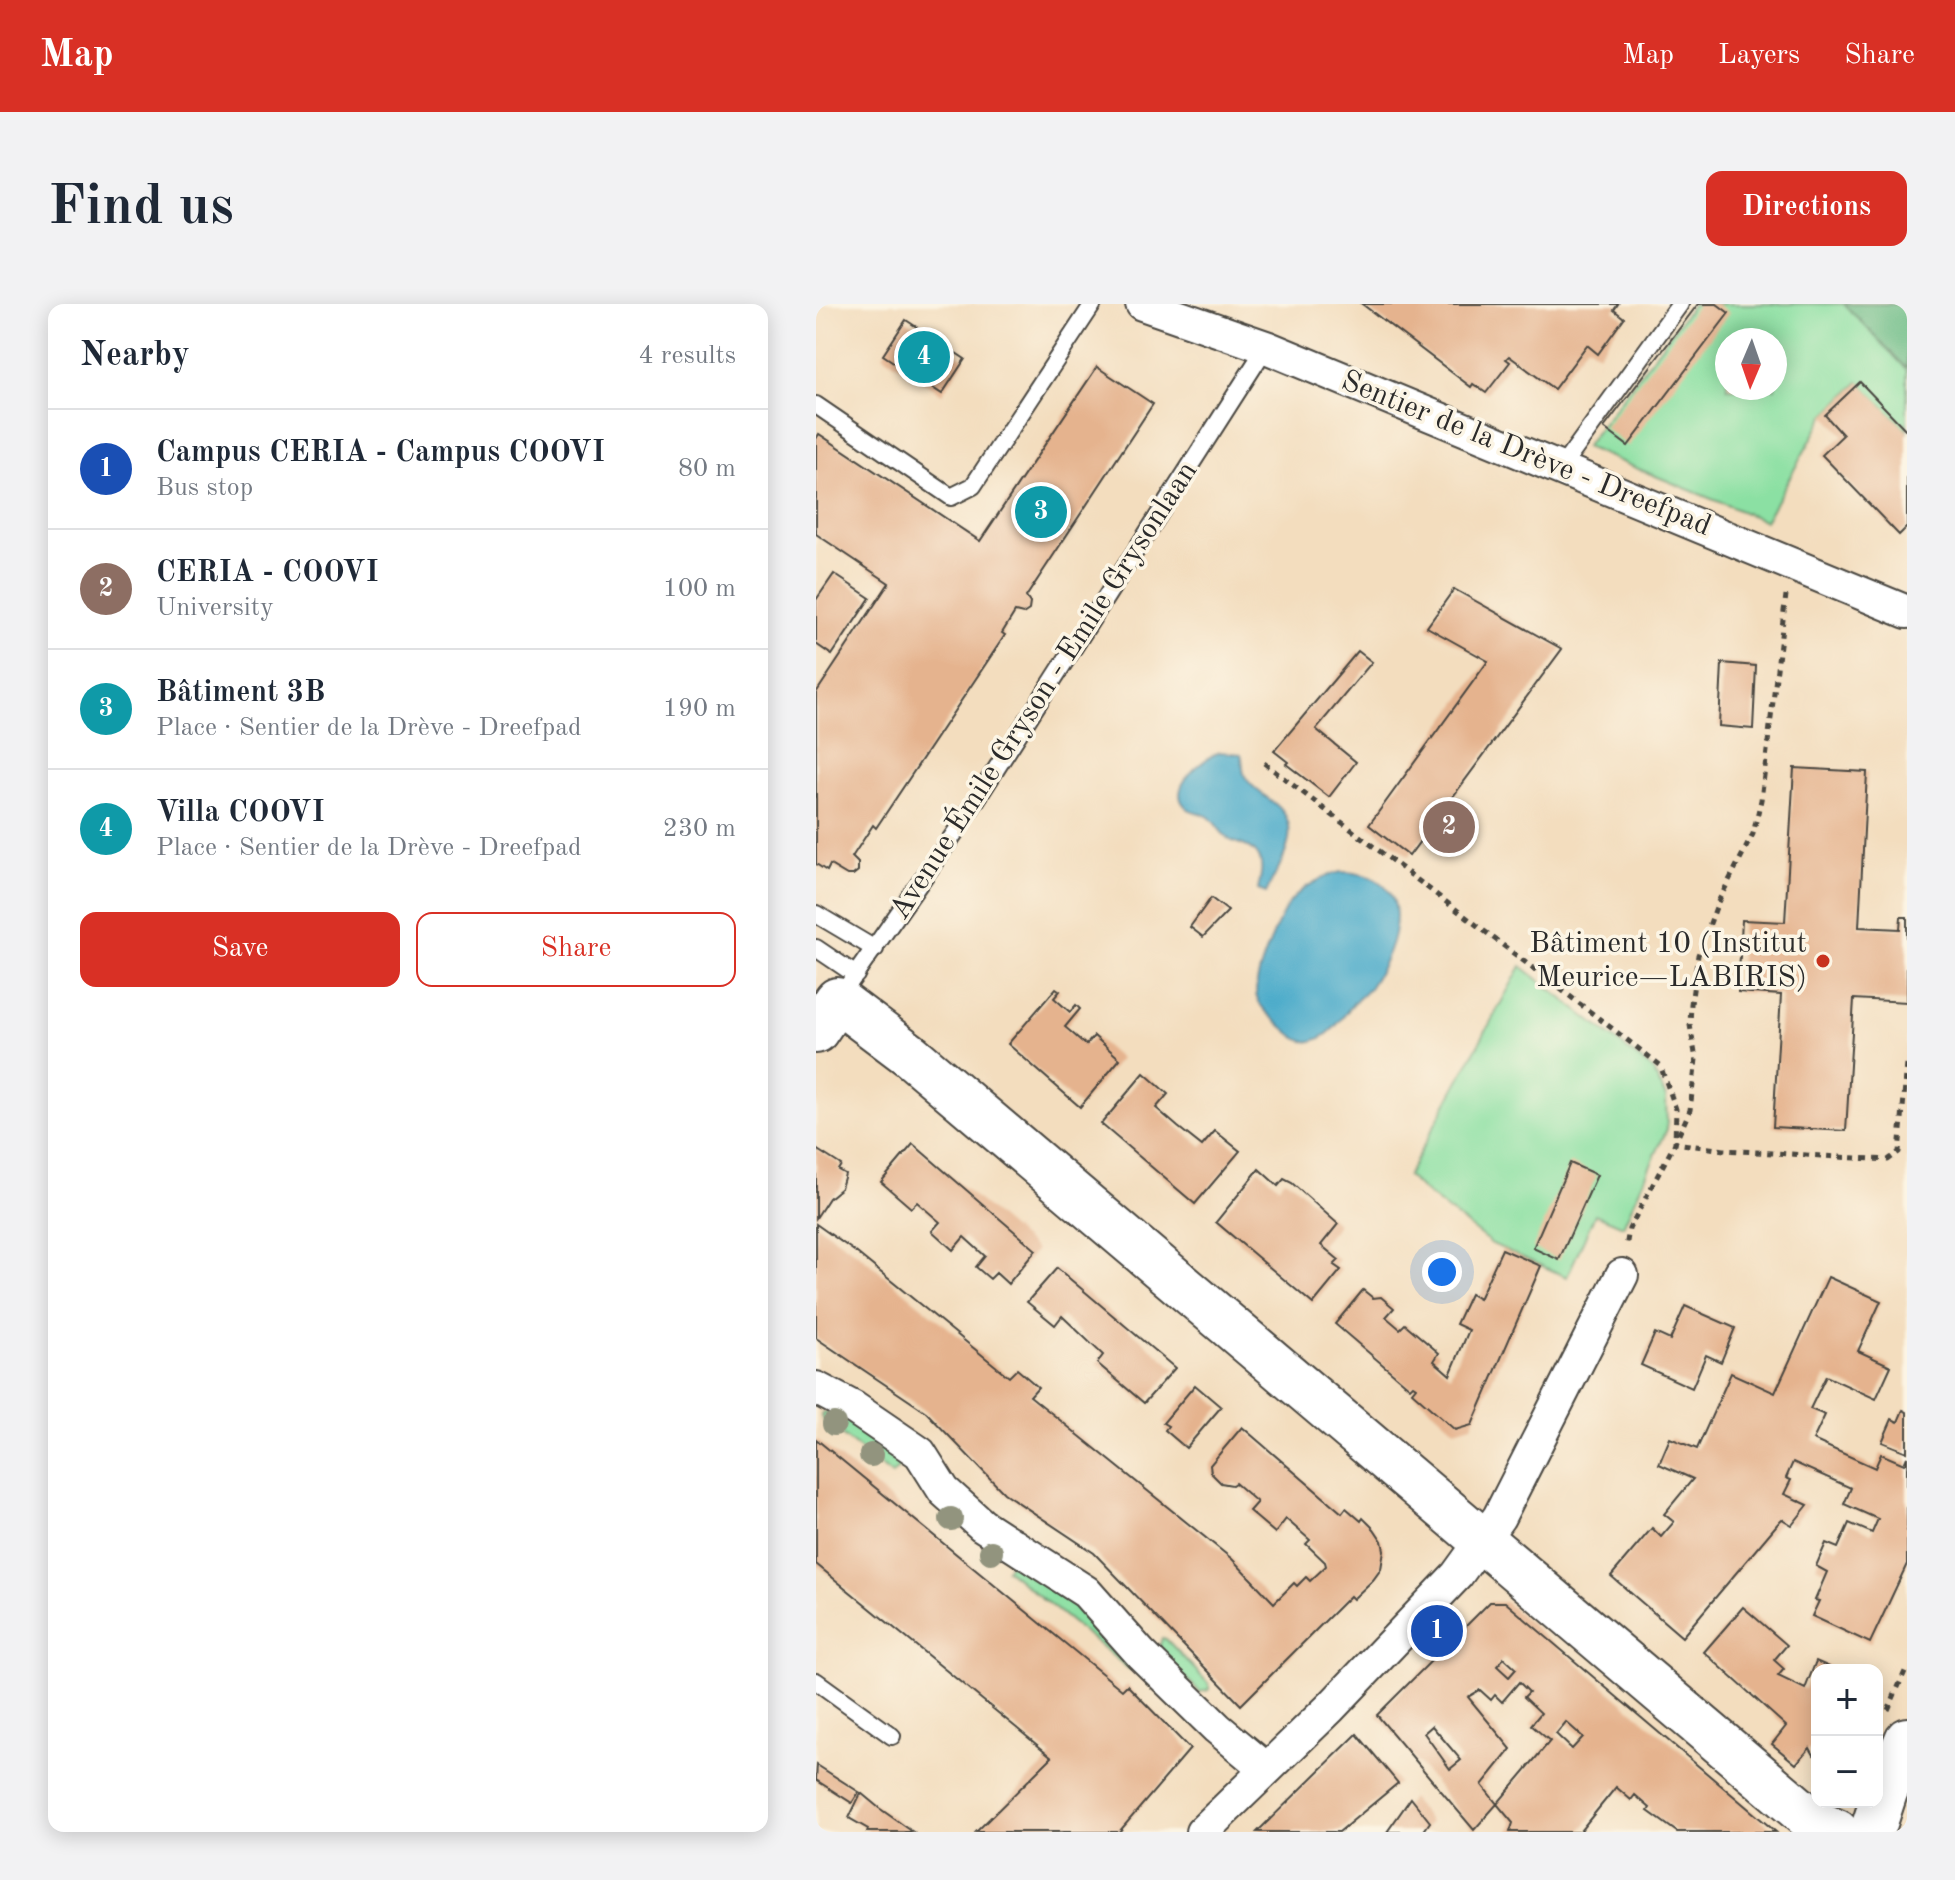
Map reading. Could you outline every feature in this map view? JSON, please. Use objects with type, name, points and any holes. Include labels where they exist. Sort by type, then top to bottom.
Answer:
[{"type":"street","name":"Sentier de la Drève - Dreefpad","points":[[1142,304],[1266,347],[1907,612]]},
{"type":"street","points":[[836,1002],[910,1055],[1814,1822],[1837,1832]]},
{"type":"street","points":[[1202,1832],[1330,1708],[1450,1584],[1499,1517],[1622,1275]]},
{"type":"street","points":[[816,1388],[854,1408],[920,1453],[944,1491],[982,1525],[1086,1592],[1141,1654],[1217,1728],[1266,1769]]},
{"type":"street","points":[[1872,1832],[1885,1792],[1895,1730]]},
{"type":"street","points":[[1884,1832],[1907,1812]]},
{"type":"lane","points":[[816,405],[951,497],[973,486],[1093,304]]},
{"type":"lane","points":[[1561,468],[1680,304]]},
{"type":"lane","name":"Avenue Émile Gryson - Emile Grysonlaan","points":[[836,1002],[959,827],[1266,347]]},
{"type":"lane","points":[[816,914],[875,949]]},
{"type":"lane","points":[[816,948],[836,1002]]},
{"type":"lane","points":[[816,1681],[892,1736]]},
{"type":"path","points":[[1629,1229],[1690,1110],[1696,1059],[1690,1025],[1691,1004],[1698,955],[1718,902],[1753,834],[1761,800],[1789,563]]},
{"type":"path","points":[[1264,763],[1660,1065],[1676,1109],[1675,1143]]},
{"type":"path","points":[[1675,1143],[1724,1150],[1888,1160],[1899,1152],[1907,1064]]},
{"type":"path","points":[[1895,1730],[1907,1667]]},
{"type":"green space","points":[[1693,304],[1844,304],[1907,369],[1907,431],[1859,382],[1825,415],[1765,521],[1585,447]]},
{"type":"green space","points":[[1844,304],[1907,304],[1907,369]]},
{"type":"green space","points":[[1521,966],[1652,1069],[1666,1097],[1667,1129],[1623,1226],[1595,1214],[1567,1277],[1492,1244],[1407,1176]]},
{"type":"green space","points":[[823,1412],[833,1414],[908,1457],[892,1475],[824,1421],[821,1416]]},
{"type":"green space","points":[[1012,1561],[1061,1587],[1133,1663],[1129,1669],[1006,1569]]},
{"type":"green space","points":[[1162,1638],[1209,1684],[1209,1690],[1200,1692],[1163,1656],[1159,1648]]},
{"type":"water","points":[[1220,752],[1241,754],[1246,778],[1284,813],[1288,824],[1287,847],[1266,893],[1258,890],[1261,867],[1257,854],[1230,840],[1209,817],[1188,809],[1181,799],[1180,791],[1189,775],[1205,760]]},
{"type":"water","points":[[1341,872],[1366,876],[1383,885],[1392,898],[1396,914],[1394,932],[1389,951],[1367,990],[1330,1032],[1319,1039],[1303,1041],[1261,1006],[1256,990],[1258,978],[1273,934],[1290,902],[1313,883]]},
{"type":"building","points":[[1362,304],[1618,304],[1614,310],[1624,318],[1598,354],[1587,345],[1554,389],[1509,356],[1506,359],[1510,362],[1486,393],[1473,384],[1471,387]]},
{"type":"building","points":[[1698,304],[1717,304],[1729,313],[1628,446],[1604,428]]},
{"type":"building","points":[[906,320],[965,359],[942,394],[883,355]]},
{"type":"building","points":[[1097,367],[1153,404],[1026,597],[1030,603],[1029,610],[1023,614],[1015,612],[1002,633],[1005,635],[876,828],[873,825],[852,857],[858,863],[858,871],[847,875],[830,865],[827,871],[816,864],[816,693],[889,583],[816,534],[816,439],[819,434],[980,541]]},
{"type":"building","points":[[1860,382],[1907,431],[1907,527],[1899,535],[1822,455],[1843,435],[1825,415]]},
{"type":"building","points":[[834,574],[870,598],[832,655],[816,644],[816,600]]},
{"type":"building","points":[[1454,589],[1562,649],[1409,856],[1369,825],[1488,661],[1427,627]]},
{"type":"building","points":[[1358,651],[1372,662],[1316,729],[1356,762],[1329,797],[1274,751]]},
{"type":"building","points":[[1722,663],[1756,666],[1753,729],[1719,726]]},
{"type":"building","name":"Bâtiment 10 (Institut Meurice—LABIRIS)","points":[[1794,768],[1867,772],[1859,927],[1900,929],[1901,917],[1907,917],[1907,1002],[1854,999],[1846,1131],[1773,1127],[1781,995],[1738,992],[1742,920],[1785,922]]},
{"type":"building","points":[[1211,898],[1228,911],[1203,937],[1190,927]]},
{"type":"building","points":[[1056,988],[1060,991],[1054,998],[1070,1012],[1076,1005],[1080,1009],[1065,1027],[1086,1045],[1094,1036],[1120,1059],[1080,1107],[1008,1044]]},
{"type":"building","points":[[1144,1073],[1168,1094],[1156,1108],[1178,1127],[1202,1146],[1215,1131],[1240,1151],[1195,1204],[1101,1124]]},
{"type":"building","points":[[913,1144],[1036,1250],[1008,1284],[996,1273],[990,1279],[976,1267],[985,1256],[964,1237],[953,1250],[932,1231],[940,1222],[917,1202],[911,1208],[881,1182]]},
{"type":"building","points":[[816,1149],[841,1165],[838,1170],[845,1174],[841,1188],[829,1198],[816,1218]]},
{"type":"building","points":[[1570,1163],[1597,1175],[1559,1260],[1533,1248]]},
{"type":"building","points":[[1259,1169],[1278,1186],[1284,1179],[1292,1183],[1338,1224],[1321,1245],[1339,1260],[1334,1265],[1341,1270],[1313,1304],[1216,1222]]},
{"type":"building","points":[[816,1224],[857,1253],[1009,1377],[1017,1369],[1038,1387],[1030,1396],[1232,1559],[1274,1603],[1294,1583],[1297,1586],[1306,1577],[1310,1581],[1326,1566],[1306,1544],[1310,1540],[1286,1519],[1275,1533],[1249,1511],[1257,1502],[1235,1483],[1221,1483],[1211,1473],[1210,1465],[1242,1427],[1342,1513],[1346,1508],[1374,1529],[1384,1550],[1381,1569],[1241,1705],[1094,1553],[1004,1493],[926,1412],[816,1338]]},
{"type":"building","points":[[1502,1249],[1541,1266],[1472,1425],[1455,1430],[1412,1392],[1416,1387],[1413,1385],[1410,1388],[1335,1324],[1363,1290],[1373,1298],[1381,1297],[1394,1308],[1386,1317],[1400,1329],[1405,1324],[1439,1353],[1434,1361],[1450,1375],[1469,1330],[1456,1324],[1470,1294],[1479,1299]]},
{"type":"building","points":[[1057,1268],[1175,1368],[1144,1403],[1097,1363],[1103,1355],[1062,1316],[1055,1325],[1027,1302]]},
{"type":"building","points":[[1828,1277],[1881,1301],[1858,1351],[1891,1366],[1876,1399],[1826,1376],[1810,1409],[1825,1415],[1813,1440],[1875,1468],[1881,1454],[1904,1464],[1907,1457],[1907,1564],[1870,1643],[1812,1616],[1827,1572],[1816,1566],[1826,1543],[1838,1548],[1849,1523],[1872,1533],[1878,1519],[1844,1504],[1851,1488],[1793,1462],[1786,1478],[1791,1480],[1784,1494],[1808,1505],[1792,1525],[1782,1519],[1780,1521],[1682,1637],[1611,1576],[1652,1528],[1661,1537],[1674,1522],[1664,1514],[1693,1479],[1659,1464],[1670,1438],[1697,1449],[1731,1373],[1775,1393]]},
{"type":"building","points":[[1685,1306],[1735,1328],[1721,1362],[1706,1355],[1692,1388],[1641,1365],[1655,1333],[1670,1340]]},
{"type":"building","points":[[1195,1385],[1221,1407],[1186,1448],[1165,1430],[1168,1426],[1163,1423]]},
{"type":"building","points":[[1903,1410],[1907,1412],[1907,1452],[1882,1442],[1892,1419],[1898,1422]]},
{"type":"building","points":[[816,1439],[1122,1690],[1127,1685],[1190,1749],[1119,1832],[976,1832],[1052,1757],[816,1564]]},
{"type":"building","points":[[1490,1602],[1505,1602],[1776,1832],[1677,1832],[1648,1811],[1650,1808],[1635,1795],[1631,1800],[1616,1787],[1581,1830],[1583,1832],[1510,1832],[1513,1823],[1497,1804],[1474,1830],[1377,1715]],"holes":[[[1504,1658],[1516,1669],[1509,1677],[1497,1666]],[[1519,1682],[1529,1692],[1524,1697],[1541,1713],[1531,1725],[1550,1741],[1497,1804],[1482,1785],[1511,1749],[1468,1697],[1480,1690],[1491,1700],[1495,1695],[1502,1702]],[[1566,1722],[1583,1737],[1572,1749],[1556,1734]],[[1432,1726],[1461,1760],[1450,1769],[1424,1733]]]},
{"type":"building","points":[[1743,1607],[1787,1645],[1774,1660],[1784,1669],[1778,1676],[1805,1689],[1811,1674],[1811,1750],[1796,1764],[1772,1744],[1786,1726],[1704,1652]]},
{"type":"building","points":[[1357,1734],[1398,1783],[1339,1832],[1257,1832]]},
{"type":"building","points":[[817,1765],[859,1792],[852,1803],[816,1780]]},
{"type":"building","points":[[861,1793],[913,1832],[867,1832],[868,1829],[849,1818]]},
{"type":"building","points":[[1411,1798],[1430,1822],[1423,1832],[1387,1832]]},
{"type":"place","name":"Villa COOVI","points":[[924,357]]},
{"type":"place","name":"Bâtiment 3B","points":[[1041,512]]},
{"type":"place","name":"CERIA - COOVI","points":[[1449,827]]},
{"type":"place","name":"Bâtiment 10 (Institut Meurice—LABIRIS)","points":[[1823,961]]},
{"type":"place","name":"Campus CERIA - Campus COOVI","points":[[1437,1631]]}]
